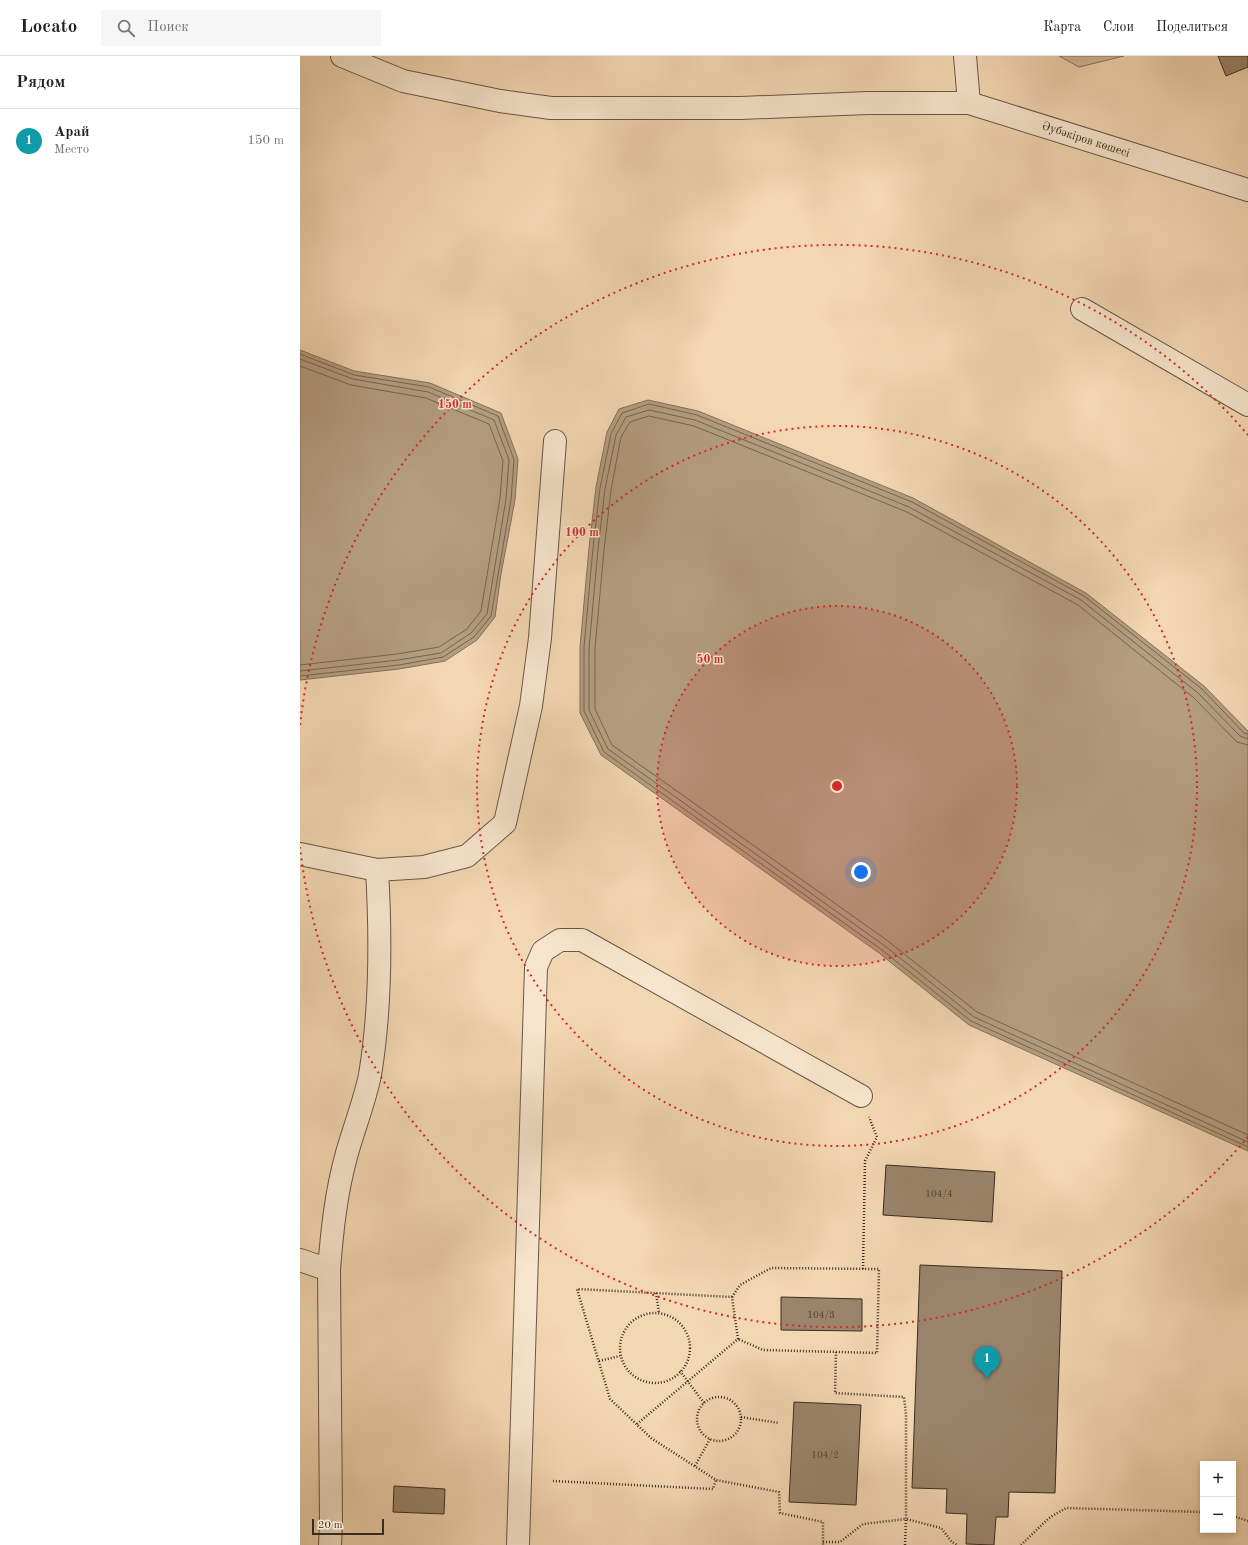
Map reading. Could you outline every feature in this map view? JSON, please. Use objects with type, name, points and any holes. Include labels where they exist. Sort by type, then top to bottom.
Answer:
[{"type":"street","name":"Әубәкіров көшесі","points":[[342,56],[403,81],[500,101],[551,108],[741,108],[868,103],[969,103],[1248,190]]},
{"type":"street","points":[[965,56],[969,103]]},
{"type":"street","points":[[1082,309],[1248,405]]},
{"type":"street","points":[[300,854],[377,870],[424,867],[467,856],[505,823],[531,706],[540,638],[555,441]]},
{"type":"street","points":[[330,1545],[329,1270],[333,1219],[346,1155],[370,1077],[376,1037],[380,943],[377,870]]},
{"type":"street","points":[[518,1545],[536,967],[543,951],[560,940],[582,940],[861,1096]]},
{"type":"street","points":[[300,1260],[329,1270]]},
{"type":"path","points":[[861,1096],[877,1137],[865,1161],[863,1269]]},
{"type":"path","points":[[771,1268],[879,1269],[877,1353],[763,1350],[738,1339],[732,1297],[740,1285],[771,1268]]},
{"type":"path","points":[[732,1297],[577,1289],[610,1399],[651,1438],[716,1480],[779,1492],[780,1513],[823,1522],[823,1544],[840,1542],[863,1524],[906,1519],[941,1528],[952,1542],[957,1545]]},
{"type":"path","points":[[656,1293],[659,1313]]},
{"type":"path","points":[[659,1313],[675,1319],[686,1331],[690,1348],[686,1364],[675,1377],[659,1383],[642,1381],[628,1371],[620,1356],[620,1339],[628,1324],[642,1315],[659,1313]]},
{"type":"path","points":[[636,1424],[738,1339]]},
{"type":"path","points":[[836,1352],[835,1393],[904,1397],[906,1414],[905,1545]]},
{"type":"path","points":[[599,1361],[620,1356]]},
{"type":"path","points":[[680,1371],[704,1404]]},
{"type":"path","points":[[712,1397],[728,1398],[739,1409],[740,1418],[741,1424],[733,1437],[718,1442],[704,1436],[696,1422],[700,1407],[712,1397]]},
{"type":"path","points":[[740,1418],[779,1423]]},
{"type":"path","points":[[695,1466],[710,1439]]},
{"type":"path","points":[[553,1481],[714,1489],[716,1480]]},
{"type":"path","points":[[1021,1545],[1049,1518],[1066,1508],[1200,1512]]},
{"type":"path","points":[[1236,1517],[1248,1521]]},
{"type":"shaded area","points":[[1059,56],[1124,56],[1079,67]]},
{"type":"water","points":[[300,350],[354,371],[430,383],[501,413],[518,459],[515,500],[501,574],[495,617],[477,640],[445,661],[399,669],[300,680]]},
{"type":"water","points":[[648,400],[698,411],[913,498],[1086,593],[1204,686],[1248,731],[1248,1151],[969,1025],[879,953],[601,755],[580,713],[580,647],[596,487],[607,432],[619,409]]},
{"type":"building","points":[[1218,56],[1248,56],[1248,67],[1226,76]]},
{"type":"building","points":[[886,1165],[995,1172],[992,1222],[883,1215]]},
{"type":"building","points":[[920,1265],[1062,1271],[1055,1493],[1009,1492],[1008,1517],[996,1517],[994,1545],[966,1544],[967,1514],[946,1513],[947,1489],[912,1488]]},
{"type":"building","points":[[781,1297],[862,1299],[862,1331],[781,1330]]},
{"type":"building","points":[[794,1402],[861,1405],[856,1505],[789,1502]]},
{"type":"building","points":[[394,1486],[445,1489],[444,1514],[393,1512]]},
{"type":"place","name":"Арай","points":[[987,1379]]}]
